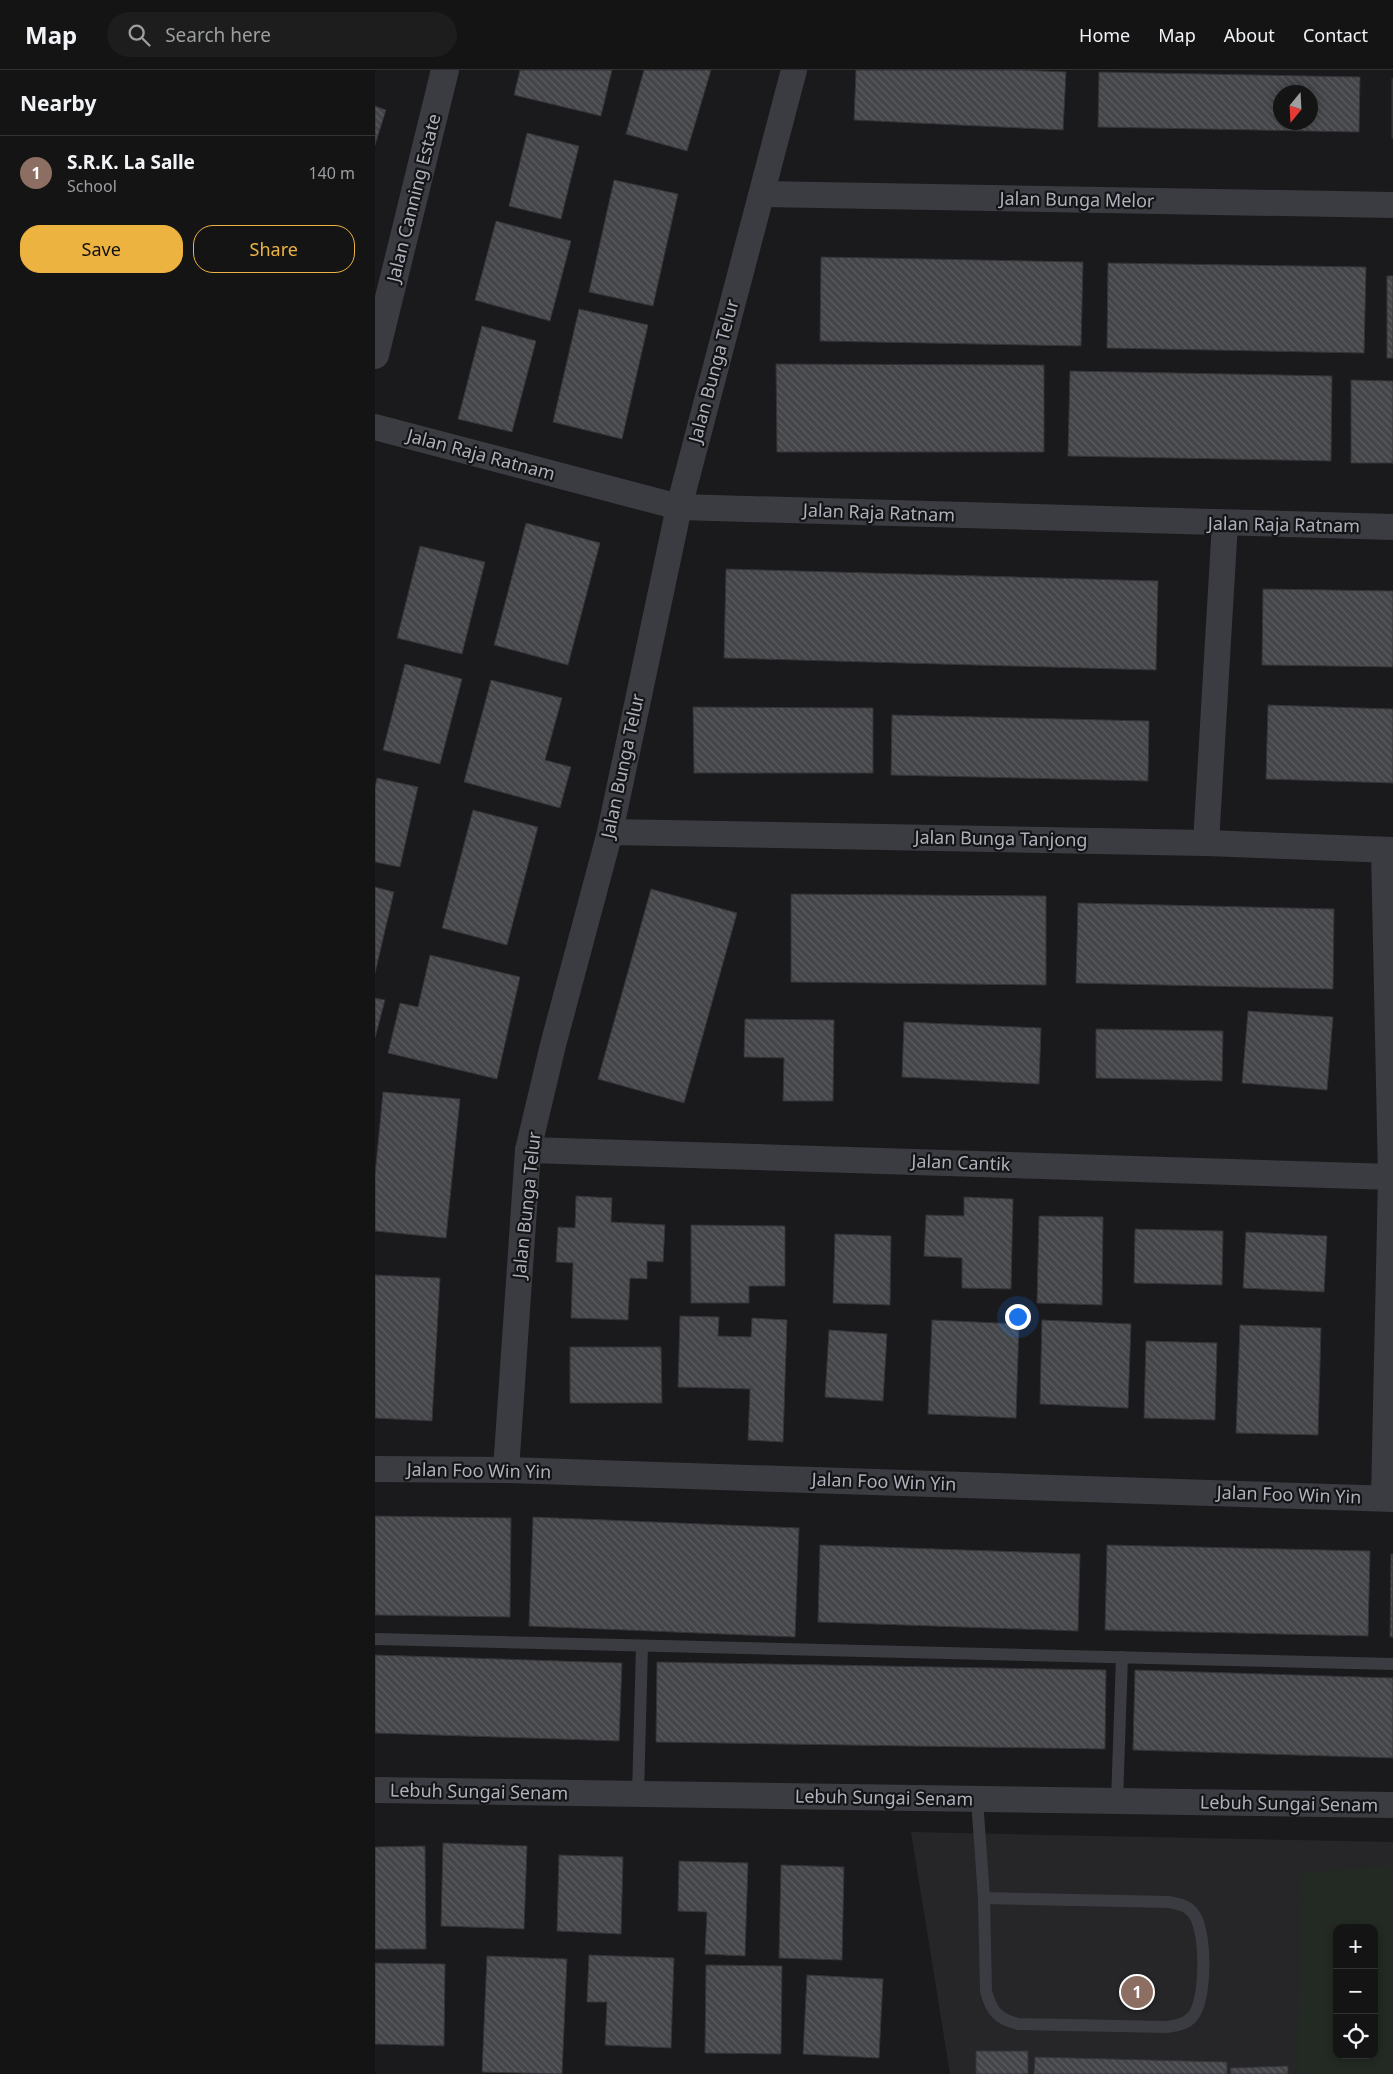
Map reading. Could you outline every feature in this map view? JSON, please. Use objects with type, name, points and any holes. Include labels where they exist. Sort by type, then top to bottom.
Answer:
[{"type":"street","name":"Jalan Canning Estate","points":[[375,355],[445,70]]},
{"type":"street","name":"Jalan Bunga Telur","points":[[506,1470],[528,1150],[553,1045],[610,832],[679,507],[794,70]]},
{"type":"street","name":"Jalan Bunga Melor","points":[[762,194],[1393,205]]},
{"type":"street","name":"Jalan Raja Ratnam","points":[[375,427],[679,507],[1393,527]]},
{"type":"street","points":[[1206,843],[1225,523]]},
{"type":"street","name":"Jalan Bunga Tanjong","points":[[610,832],[1206,843],[1388,850]]},
{"type":"street","points":[[1388,850],[1392,1176],[1388,1498]]},
{"type":"street","name":"Jalan Cantik","points":[[528,1150],[1392,1176]]},
{"type":"street","name":"Jalan Foo Win Yin","points":[[375,1469],[506,1470],[1388,1498]]},
{"type":"street","name":"Lebuh Sungai Senam","points":[[375,1790],[1393,1806]]},
{"type":"lane","points":[[375,1639],[1393,1664]]},
{"type":"lane","points":[[638,1794],[642,1646]]},
{"type":"lane","points":[[1117,1801],[1122,1657]]},
{"type":"lane","points":[[977,1799],[983,1898],[985,1991],[989,2004],[996,2014],[1006,2021],[1018,2024],[1168,2027],[1181,2024],[1192,2018],[1199,2007],[1202,1994],[1203,1936],[1200,1923],[1193,1912],[1183,1904],[1169,1902],[983,1898]]},
{"type":"shaded area","points":[[911,1832],[1393,1842],[1393,2074],[950,2074]]},
{"type":"shaded area","points":[[1393,1865],[1393,2074],[1297,2074],[1302,1873]]},
{"type":"building","points":[[520,70],[612,70],[601,116],[514,95]]},
{"type":"building","points":[[644,70],[711,70],[687,151],[626,134]]},
{"type":"building","points":[[856,70],[1020,70],[1066,72],[1063,130],[854,120]]},
{"type":"building","points":[[1099,72],[1360,77],[1359,132],[1098,127]]},
{"type":"building","points":[[1393,79],[1393,138],[1392,138]]},
{"type":"building","points":[[375,106],[386,110],[375,145]]},
{"type":"building","points":[[527,133],[579,146],[561,219],[509,206]]},
{"type":"building","points":[[614,180],[678,194],[653,306],[589,292]]},
{"type":"building","points":[[496,221],[571,241],[550,321],[475,300]]},
{"type":"building","points":[[821,257],[1083,262],[1081,346],[820,341]]},
{"type":"building","points":[[1108,263],[1366,267],[1364,353],[1107,348]]},
{"type":"building","points":[[1387,276],[1393,276],[1393,358],[1387,358]]},
{"type":"building","points":[[579,309],[648,325],[622,439],[553,422]]},
{"type":"building","points":[[482,326],[536,341],[512,432],[458,419]]},
{"type":"building","points":[[776,364],[1044,365],[1044,452],[777,452]]},
{"type":"building","points":[[1070,371],[1332,376],[1331,461],[1068,456]]},
{"type":"building","points":[[1351,380],[1393,381],[1393,463],[1351,463]]},
{"type":"building","points":[[526,523],[600,543],[568,665],[494,645]]},
{"type":"building","points":[[420,546],[485,562],[462,654],[397,638]]},
{"type":"building","points":[[726,569],[1158,581],[1156,670],[724,658]]},
{"type":"building","points":[[1263,589],[1393,591],[1393,667],[1262,665]]},
{"type":"building","points":[[405,664],[462,679],[440,764],[383,750]]},
{"type":"building","points":[[491,680],[562,698],[545,760],[571,767],[560,808],[464,782]]},
{"type":"building","points":[[1268,705],[1393,709],[1393,783],[1266,779]]},
{"type":"building","points":[[693,707],[873,708],[873,773],[694,773]]},
{"type":"building","points":[[892,715],[1149,721],[1148,781],[891,775]]},
{"type":"building","points":[[377,778],[418,787],[400,867],[375,862],[375,788]]},
{"type":"building","points":[[473,810],[538,827],[507,945],[442,928]]},
{"type":"building","points":[[375,887],[394,892],[375,973]]},
{"type":"building","points":[[651,889],[737,913],[684,1103],[598,1079]]},
{"type":"building","points":[[791,894],[1046,896],[1046,985],[791,982]]},
{"type":"building","points":[[1078,903],[1334,909],[1333,989],[1076,983]]},
{"type":"building","points":[[430,955],[520,977],[497,1079],[388,1053],[400,1003],[418,1007]]},
{"type":"building","points":[[375,998],[385,1000],[375,1038]]},
{"type":"building","points":[[1248,1011],[1333,1017],[1327,1090],[1242,1083]]},
{"type":"building","points":[[745,1019],[834,1020],[833,1101],[783,1101],[784,1058],[744,1057]]},
{"type":"building","points":[[904,1022],[1041,1028],[1039,1084],[902,1077]]},
{"type":"building","points":[[1096,1029],[1223,1031],[1222,1081],[1096,1078]]},
{"type":"building","points":[[383,1092],[460,1099],[446,1238],[375,1231],[375,1175]]},
{"type":"building","points":[[576,1196],[612,1198],[611,1222],[665,1225],[663,1262],[647,1261],[647,1279],[630,1278],[628,1320],[571,1318],[573,1263],[556,1262],[558,1227],[575,1228]]},
{"type":"building","points":[[964,1197],[1013,1199],[1011,1289],[962,1288],[962,1258],[924,1256],[926,1215],[964,1216]]},
{"type":"building","points":[[1039,1216],[1103,1217],[1102,1305],[1037,1303]]},
{"type":"building","points":[[691,1225],[785,1226],[785,1286],[749,1286],[749,1303],[691,1303]]},
{"type":"building","points":[[1135,1229],[1223,1231],[1222,1285],[1134,1283]]},
{"type":"building","points":[[1246,1232],[1327,1236],[1324,1292],[1243,1288]]},
{"type":"building","points":[[835,1234],[891,1236],[890,1305],[833,1303]]},
{"type":"building","points":[[375,1275],[440,1278],[432,1421],[375,1418]]},
{"type":"building","points":[[680,1316],[719,1317],[718,1336],[751,1337],[752,1318],[787,1320],[783,1442],[748,1440],[750,1389],[678,1387]]},
{"type":"building","points":[[932,1320],[1019,1324],[1016,1418],[928,1414]]},
{"type":"building","points":[[1042,1320],[1131,1324],[1128,1408],[1040,1404]]},
{"type":"building","points":[[1240,1325],[1321,1328],[1318,1435],[1236,1433]]},
{"type":"building","points":[[829,1330],[887,1334],[883,1401],[825,1397]]},
{"type":"building","points":[[1146,1341],[1217,1343],[1215,1420],[1144,1418]]},
{"type":"building","points":[[570,1347],[661,1347],[662,1403],[570,1403]]},
{"type":"building","points":[[375,1516],[511,1518],[510,1617],[375,1615]]},
{"type":"building","points":[[533,1517],[799,1528],[795,1637],[529,1626]]},
{"type":"building","points":[[820,1545],[1080,1554],[1078,1631],[818,1622]]},
{"type":"building","points":[[1107,1545],[1370,1551],[1368,1636],[1105,1630]]},
{"type":"building","points":[[1391,1554],[1393,1554],[1393,1637],[1390,1637]]},
{"type":"building","points":[[375,1655],[622,1663],[619,1741],[375,1733]]},
{"type":"building","points":[[657,1662],[1106,1670],[1105,1749],[656,1742]]},
{"type":"building","points":[[1135,1670],[1393,1678],[1393,1758],[1133,1750]]},
{"type":"building","points":[[443,1843],[527,1846],[524,1929],[441,1926]]},
{"type":"building","points":[[425,1846],[426,1949],[375,1949],[375,1847]]},
{"type":"building","points":[[559,1855],[623,1857],[621,1934],[557,1931]]},
{"type":"building","points":[[679,1861],[748,1863],[745,1956],[705,1954],[707,1912],[678,1911]]},
{"type":"building","points":[[781,1865],[844,1867],[842,1960],[779,1958]]},
{"type":"building","points":[[589,1955],[674,1958],[671,2048],[605,2045],[607,2002],[587,2002]]},
{"type":"building","points":[[487,1956],[567,1959],[562,2074],[482,2072]]},
{"type":"building","points":[[375,1963],[445,1964],[444,2046],[375,2044]]},
{"type":"building","points":[[706,1965],[782,1966],[781,2054],[705,2053]]},
{"type":"building","points":[[807,1975],[883,1979],[879,2058],[803,2054]]},
{"type":"building","points":[[976,2051],[1028,2051],[1028,2074],[976,2074]]},
{"type":"building","points":[[1035,2057],[1227,2062],[1227,2074],[1034,2074]]},
{"type":"building","points":[[1288,2066],[1288,2074],[1231,2074],[1230,2068]]},
{"type":"place","name":"S.R.K. La Salle","points":[[1137,1992]]}]
